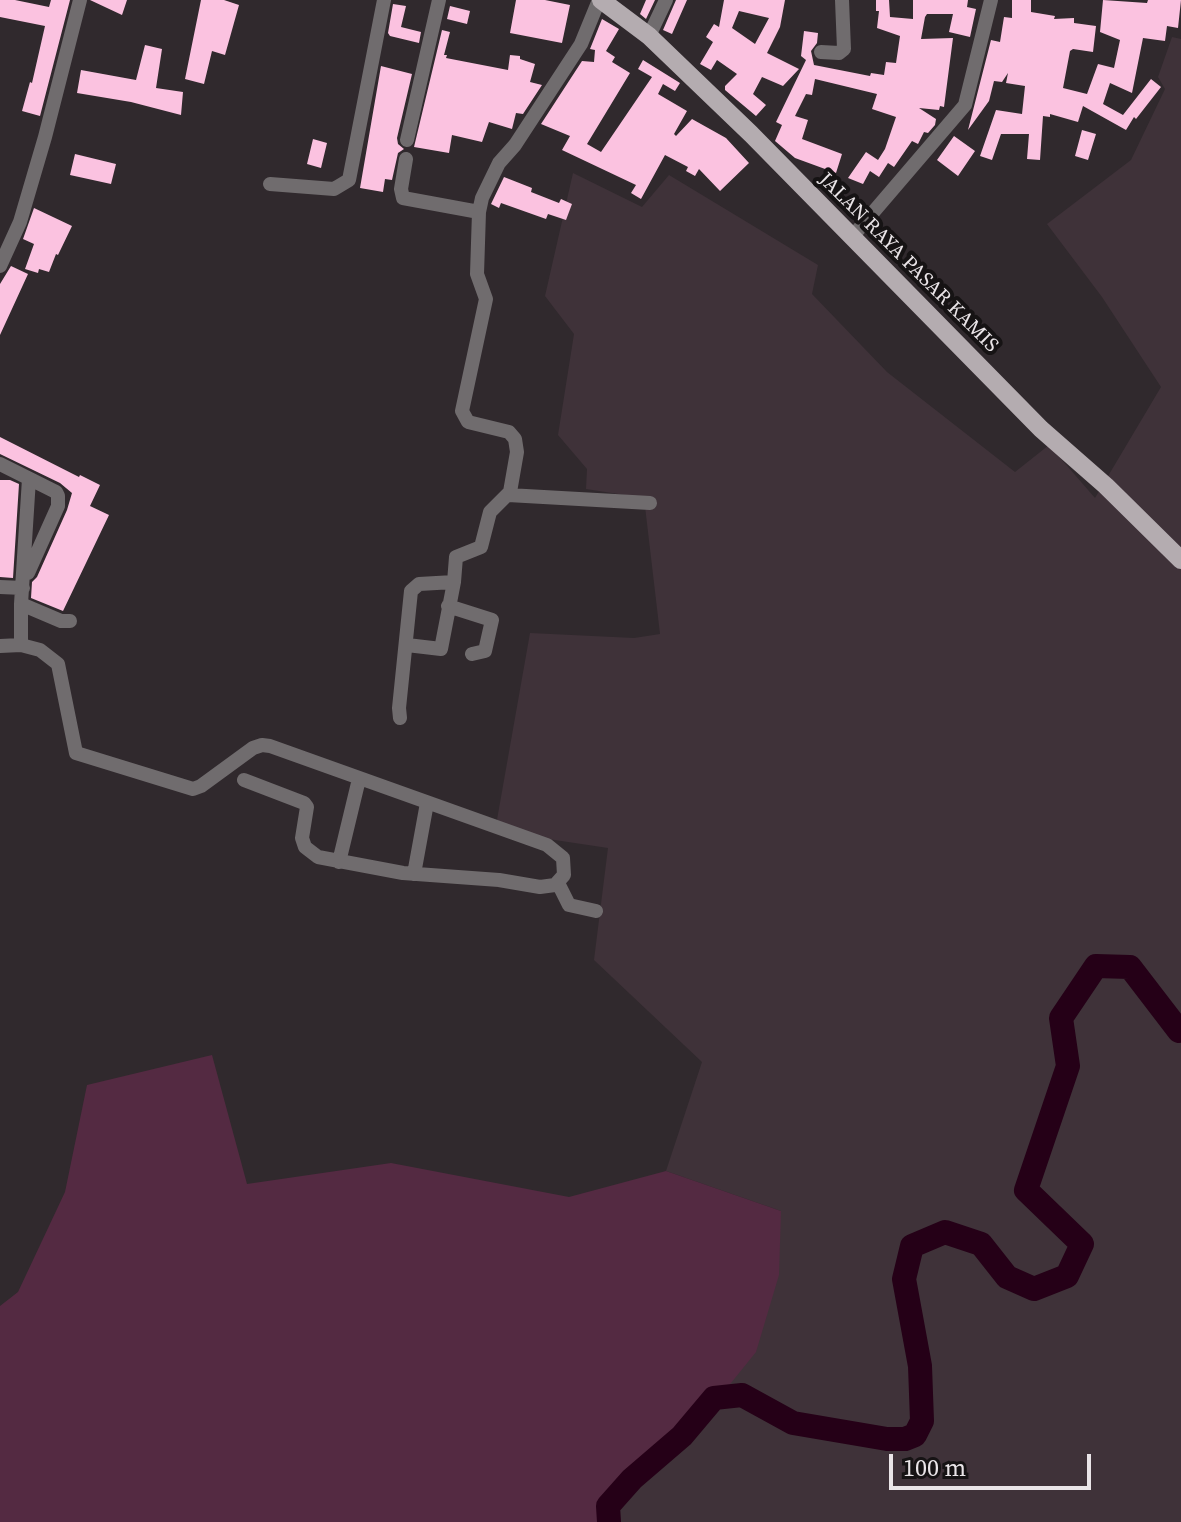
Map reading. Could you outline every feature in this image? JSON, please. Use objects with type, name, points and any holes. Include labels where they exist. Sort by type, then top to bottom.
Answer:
[{"type":"main road","name":"JALAN RAYA PASAR KAMIS","points":[[600,0],[649,36],[1041,429],[1106,486],[1181,560]]},
{"type":"street","points":[[0,266],[20,222],[80,0]]},
{"type":"street","points":[[270,184],[334,189],[349,180],[384,0]]},
{"type":"street","points":[[407,140],[439,0]]},
{"type":"street","points":[[407,645],[441,649],[456,557],[481,547],[490,512],[508,495],[517,452],[514,436],[509,432],[468,422],[462,411],[486,299],[477,274],[479,212],[491,177],[581,44],[600,0]]},
{"type":"street","points":[[649,36],[666,0]]},
{"type":"street","points":[[821,52],[839,53],[844,49],[842,0]]},
{"type":"street","points":[[852,237],[965,105],[991,0]]},
{"type":"street","points":[[406,159],[401,189],[403,198],[479,212]]},
{"type":"street","points":[[0,464],[56,492],[59,503],[23,585]]},
{"type":"street","points":[[21,645],[29,479]]},
{"type":"street","points":[[508,495],[650,503]]},
{"type":"street","points":[[400,718],[409,601],[413,588],[422,584],[454,582]]},
{"type":"street","points":[[0,587],[23,585]]},
{"type":"street","points":[[21,604],[61,621],[70,621]]},
{"type":"street","points":[[448,606],[492,620],[485,651],[472,654]]},
{"type":"street","points":[[0,646],[21,645],[48,654],[61,669],[76,753],[193,789],[253,748],[264,745],[547,845],[559,853],[565,864],[564,875],[551,887],[540,887],[499,880],[414,874],[318,857],[305,847],[303,826],[307,807],[304,803],[244,780]]},
{"type":"street","points":[[339,862],[359,779]]},
{"type":"street","points":[[414,874],[427,803]]},
{"type":"street","points":[[558,883],[569,905],[596,911]]},
{"type":"shaded area","points":[[1172,37],[1181,39],[1181,1522],[615,1522],[614,1513],[693,1430],[781,1211],[666,1171],[702,1062],[594,960],[608,848],[495,831],[530,633],[634,638],[660,634],[644,498],[586,489],[587,469],[558,435],[574,334],[545,296],[573,173],[642,207],[669,175],[818,265],[812,294],[887,372],[1015,472],[1049,445],[1095,498],[1161,387],[1102,297],[1047,224],[1131,160],[1165,89],[1158,77]]},
{"type":"shaded area","points":[[212,1055],[247,1184],[391,1163],[569,1197],[666,1171],[781,1211],[779,1275],[756,1352],[693,1430],[614,1513],[615,1522],[0,1522],[0,1306],[18,1292],[65,1192],[87,1085]]},
{"type":"building","points":[[0,0],[49,7],[51,0],[70,0],[40,116],[22,111],[45,26],[0,17]]},
{"type":"building","points":[[90,0],[127,0],[122,15]]},
{"type":"building","points":[[201,0],[224,0],[239,5],[225,55],[212,51],[204,84],[185,79]]},
{"type":"building","points":[[516,0],[545,0],[570,5],[562,43],[510,33]]},
{"type":"building","points":[[646,0],[655,0],[646,19],[640,14]]},
{"type":"building","points":[[676,0],[687,0],[672,34],[663,30]]},
{"type":"building","points":[[724,0],[785,0],[780,27],[767,53],[799,69],[783,86],[762,77],[753,94],[766,105],[756,116],[725,90],[737,74],[717,60],[711,70],[700,64],[713,42],[706,37],[714,24],[719,27]],"holes":[[[739,11],[769,18],[755,44],[732,28]]]},
{"type":"building","points":[[876,0],[889,0],[890,17],[913,19],[913,0],[968,0],[967,7],[976,9],[970,37],[949,32],[953,14],[927,14],[925,17],[921,39],[953,38],[944,107],[940,106],[939,110],[919,108],[936,119],[935,125],[928,133],[924,132],[918,144],[912,141],[894,167],[888,163],[879,177],[870,171],[863,184],[848,178],[866,152],[878,160],[896,117],[872,109],[877,94],[815,79],[812,95],[806,94],[795,116],[808,120],[802,139],[842,154],[836,173],[795,158],[775,141],[782,125],[776,122],[806,60],[801,56],[804,31],[818,33],[817,43],[811,51],[814,65],[870,76],[871,73],[884,75],[886,62],[896,63],[900,36],[877,28],[879,11],[876,11]]},
{"type":"building","points":[[1012,0],[1031,0],[1031,12],[1055,16],[1054,19],[1074,18],[1074,23],[1096,26],[1093,52],[1070,51],[1063,88],[1087,94],[1098,64],[1114,68],[1120,40],[1100,32],[1103,0],[1147,3],[1148,0],[1181,0],[1178,28],[1167,26],[1165,41],[1143,38],[1132,93],[1110,83],[1103,104],[1123,115],[1151,79],[1161,87],[1126,130],[1083,106],[1078,122],[1050,114],[1050,117],[1043,116],[1040,160],[1027,159],[1029,134],[1001,134],[992,160],[980,156],[996,110],[1022,114],[1025,86],[1006,83],[1008,73],[1002,82],[994,81],[989,101],[968,130],[991,40],[1000,42],[1004,17],[1012,18]]},
{"type":"building","points":[[393,4],[406,6],[401,27],[421,32],[419,43],[388,33]]},
{"type":"building","points":[[450,6],[470,11],[467,24],[447,19]]},
{"type":"building","points":[[602,19],[619,29],[606,51],[615,57],[612,62],[630,73],[587,144],[601,152],[652,77],[638,69],[643,60],[680,83],[675,91],[663,84],[658,94],[687,111],[674,134],[676,136],[692,119],[726,138],[749,163],[720,191],[699,169],[695,176],[686,171],[688,167],[665,155],[641,199],[631,193],[636,185],[562,150],[570,136],[541,124],[582,61],[594,62],[595,50],[590,49]]},
{"type":"building","points":[[442,30],[450,32],[444,55],[447,55],[446,58],[508,70],[510,55],[520,56],[520,59],[535,64],[530,82],[542,85],[523,114],[516,113],[512,129],[489,122],[482,142],[452,135],[449,153],[414,147]]},
{"type":"building","points":[[145,45],[162,49],[156,88],[183,92],[181,115],[77,93],[81,70],[136,80]]},
{"type":"building","points":[[381,66],[412,74],[397,138],[404,149],[398,153],[392,180],[385,179],[383,192],[360,188]]},
{"type":"building","points":[[1082,130],[1096,134],[1088,160],[1075,156]]},
{"type":"building","points":[[954,136],[975,151],[958,176],[937,160]]},
{"type":"building","points":[[313,139],[327,143],[321,168],[307,164]]},
{"type":"building","points":[[75,154],[116,164],[111,184],[70,175]]},
{"type":"building","points":[[504,177],[532,188],[531,192],[559,203],[561,199],[572,204],[566,220],[548,214],[546,219],[501,203],[499,208],[491,204]]},
{"type":"building","points":[[34,208],[72,226],[49,272],[25,269],[34,244],[23,239]]},
{"type":"building","points":[[11,266],[28,274],[0,335],[0,284]]},
{"type":"building","points":[[0,437],[100,485],[90,506],[109,515],[63,611],[31,598],[32,582],[37,577],[72,493],[60,483],[0,454]]},
{"type":"building","points":[[0,480],[19,484],[13,578],[0,577]]},
{"type":"waterway","points":[[609,1522],[608,1506],[632,1479],[682,1436],[714,1398],[742,1395],[793,1423],[887,1439],[905,1439],[915,1435],[922,1421],[920,1366],[904,1279],[912,1246],[945,1232],[981,1244],[1007,1277],[1034,1289],[1067,1276],[1082,1244],[1026,1190],[1068,1066],[1061,1018],[1096,966],[1130,967],[1179,1031],[1181,1029]]}]
